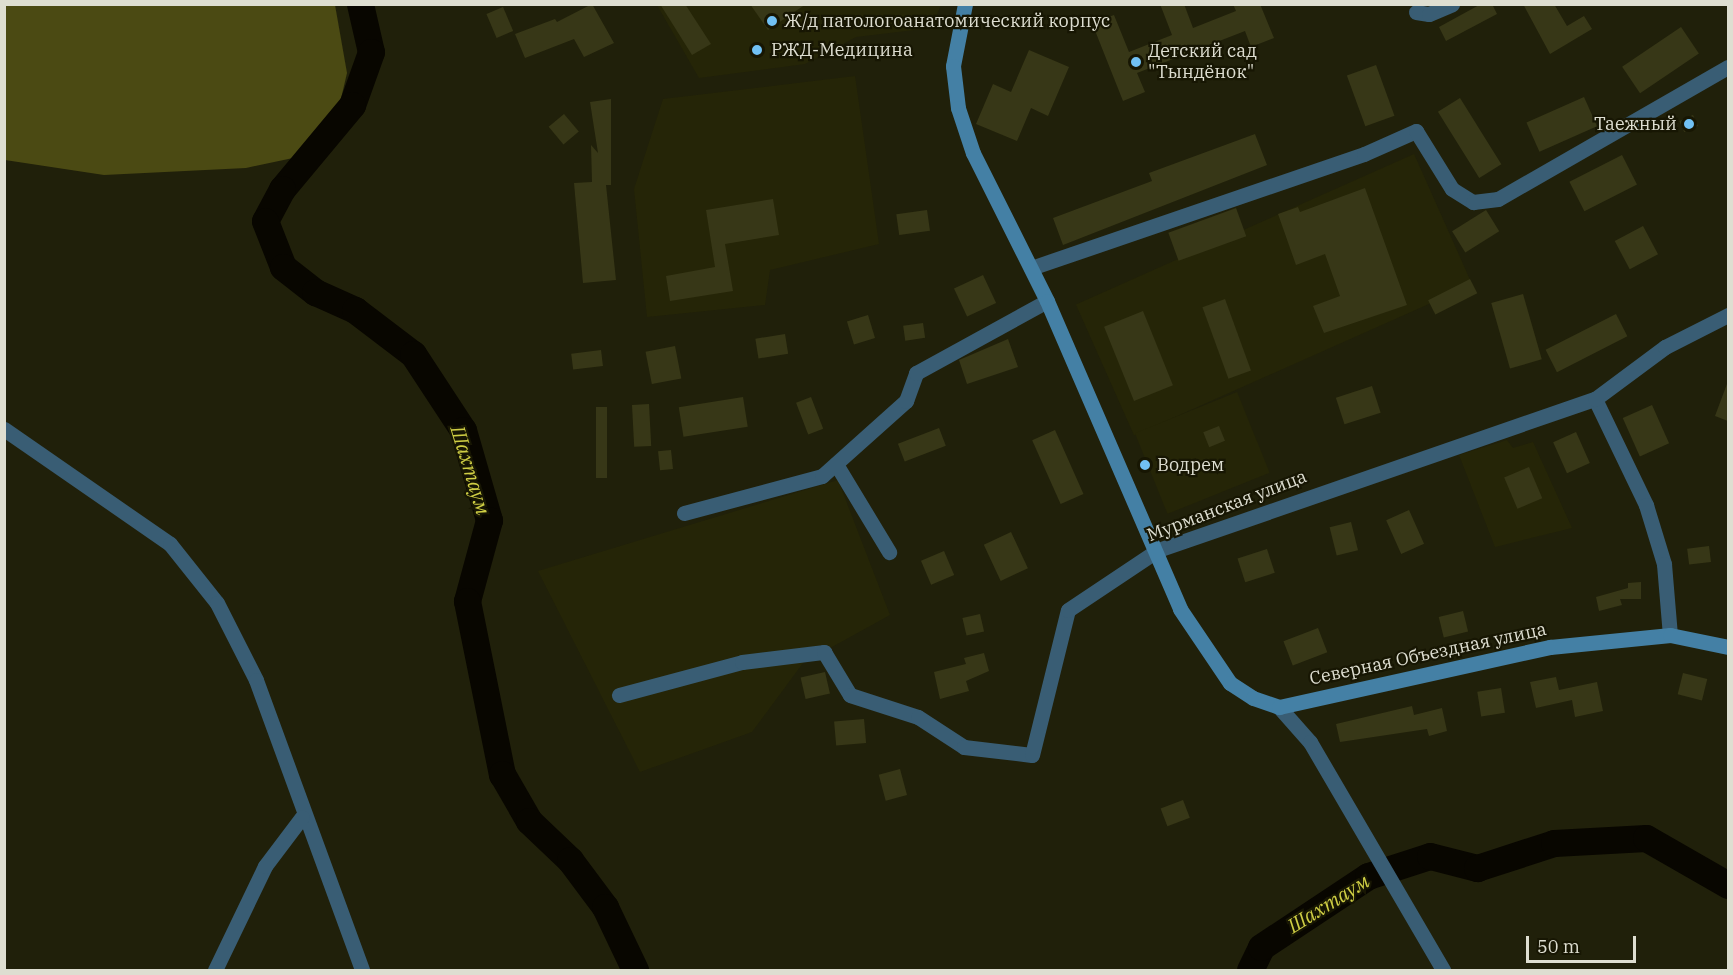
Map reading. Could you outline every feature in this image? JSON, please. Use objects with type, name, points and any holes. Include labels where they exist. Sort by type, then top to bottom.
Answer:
[{"type":"street","points":[[965,4],[953,66],[958,108],[985,181],[1047,301],[1158,550],[1180,609],[1205,651],[1230,683],[1253,698],[1279,707],[1310,742],[1404,910],[1443,970]]},
{"type":"street","points":[[1416,12],[1429,14],[1452,4]]},
{"type":"street","points":[[1031,268],[1364,154],[1416,131],[1423,137],[1452,189],[1473,202],[1498,199],[1728,66]]},
{"type":"street","points":[[684,513],[822,476],[906,400],[916,373],[1047,301]]},
{"type":"street","name":"Мурманская улица","points":[[618,695],[742,662],[824,652],[850,695],[918,717],[964,747],[1032,755],[1068,610],[1158,550],[1595,399],[1665,346],[1728,315]]},
{"type":"street","points":[[1595,399],[1646,505],[1664,564],[1670,635]]},
{"type":"street","points":[[4,429],[170,544],[200,577],[246,655],[302,817],[362,970]]},
{"type":"street","points":[[836,464],[889,552]]},
{"type":"street","name":"Северная Объездная улица","points":[[1279,707],[1550,647],[1670,635],[1728,647]]},
{"type":"street","points":[[215,970],[266,866],[302,817]]},
{"type":"shaded area","points":[[4,5],[335,5],[347,73],[339,107],[293,158],[246,168],[104,175],[5,160]]},
{"type":"shaded area","name":"РЖД-Медицина","points":[[657,5],[941,5],[931,28],[856,37],[805,64],[699,78]]},
{"type":"shaded area","points":[[855,76],[879,244],[770,270],[765,305],[647,317],[634,189],[663,99]]},
{"type":"shaded area","points":[[1414,154],[1472,285],[1134,435],[1076,304]]},
{"type":"shaded area","points":[[1237,392],[1270,473],[1168,514],[1135,433]]},
{"type":"shaded area","points":[[1507,440],[1513,448],[1533,442],[1572,528],[1495,547],[1459,455]]},
{"type":"shaded area","points":[[838,480],[890,615],[803,663],[752,732],[640,772],[538,571]]},
{"type":"building","points":[[592,4],[614,43],[584,57],[574,39],[525,58],[515,34],[555,19],[557,22]]},
{"type":"building","points":[[660,4],[685,4],[711,44],[692,55]]},
{"type":"building","name":"Ж/д патологоанатомический корпус","points":[[750,4],[806,4],[768,30]]},
{"type":"building","name":"Детский сад \"Тындёнок\"","points":[[1160,4],[1184,4],[1193,28],[1236,11],[1233,4],[1260,4],[1274,38],[1251,47],[1245,31],[1137,73],[1145,92],[1123,101],[1092,23],[1114,15],[1129,52],[1172,35]]},
{"type":"building","points":[[1481,4],[1492,4],[1497,14],[1446,41],[1439,27]]},
{"type":"building","points":[[1523,4],[1554,4],[1567,26],[1584,16],[1592,29],[1550,54]]},
{"type":"building","points":[[503,7],[513,31],[497,38],[486,14]]},
{"type":"building","points":[[1681,27],[1699,54],[1640,93],[1622,67]]},
{"type":"building","points":[[1029,50],[1069,67],[1048,116],[1031,108],[1017,141],[976,124],[993,84],[1011,92]]},
{"type":"building","points":[[1376,65],[1394,116],[1365,126],[1347,76]]},
{"type":"building","points":[[1584,97],[1597,126],[1539,152],[1526,123]]},
{"type":"building","points":[[1460,98],[1501,164],[1479,178],[1438,112]]},
{"type":"building","points":[[611,99],[611,185],[606,185],[616,280],[583,283],[574,183],[592,182],[591,145],[598,153],[590,102]]},
{"type":"building","points":[[564,114],[579,132],[563,144],[549,127]]},
{"type":"building","name":"Таежный","points":[[1693,115],[1698,126],[1684,132],[1679,121]]},
{"type":"building","points":[[1255,134],[1267,165],[1063,245],[1053,218],[1152,181],[1149,173]]},
{"type":"building","points":[[1622,155],[1637,184],[1584,211],[1569,182]]},
{"type":"building","points":[[1365,188],[1407,305],[1324,333],[1313,306],[1340,296],[1325,254],[1296,265],[1278,214],[1298,207],[1300,212]]},
{"type":"building","points":[[773,199],[779,235],[725,244],[733,291],[670,301],[666,276],[715,267],[706,210]]},
{"type":"building","points":[[1236,208],[1246,236],[1179,261],[1168,233]]},
{"type":"building","points":[[927,210],[930,231],[899,235],[896,214]]},
{"type":"building","points":[[1486,210],[1499,231],[1465,252],[1452,231]]},
{"type":"building","points":[[1643,226],[1658,254],[1630,269],[1615,241]]},
{"type":"building","points":[[983,275],[996,303],[967,317],[954,289]]},
{"type":"building","points":[[1470,279],[1477,293],[1435,315],[1428,300]]},
{"type":"building","points":[[1523,294],[1542,359],[1510,368],[1491,303]]},
{"type":"building","points":[[1225,299],[1251,370],[1228,379],[1202,307]]},
{"type":"building","points":[[1143,311],[1173,385],[1134,401],[1104,327]]},
{"type":"building","points":[[1616,314],[1627,336],[1557,372],[1546,350]]},
{"type":"building","points":[[868,315],[875,338],[854,344],[847,321]]},
{"type":"building","points":[[923,323],[925,338],[905,341],[903,326]]},
{"type":"building","points":[[785,334],[788,354],[758,358],[755,339]]},
{"type":"building","points":[[1008,339],[1018,367],[967,384],[959,360]]},
{"type":"building","points":[[675,346],[681,378],[652,384],[646,352]]},
{"type":"building","points":[[601,350],[603,366],[573,370],[571,354]]},
{"type":"building","points":[[1728,384],[1728,421],[1715,416]]},
{"type":"building","points":[[1372,386],[1381,413],[1345,424],[1336,398]]},
{"type":"building","points":[[743,397],[748,427],[683,437],[679,407]]},
{"type":"building","points":[[811,397],[823,429],[808,434],[796,403]]},
{"type":"building","points":[[649,404],[651,446],[634,447],[632,405]]},
{"type":"building","points":[[1652,405],[1669,443],[1640,456],[1623,418]]},
{"type":"building","points":[[596,407],[607,407],[607,478],[596,478]]},
{"type":"building","points":[[1219,426],[1225,441],[1209,447],[1203,432]]},
{"type":"building","points":[[939,428],[946,446],[905,462],[898,444]]},
{"type":"building","points":[[1055,430],[1083,494],[1061,504],[1032,440]]},
{"type":"building","points":[[1576,432],[1590,463],[1567,473],[1553,442]]},
{"type":"building","points":[[671,450],[673,469],[660,470],[658,451]]},
{"type":"building","points":[[1529,467],[1542,498],[1517,509],[1504,478]]},
{"type":"building","points":[[1409,510],[1424,544],[1401,554],[1386,520]]},
{"type":"building","points":[[1351,522],[1358,550],[1337,555],[1330,527]]},
{"type":"building","points":[[1011,532],[1028,568],[1001,581],[984,545]]},
{"type":"building","points":[[1709,546],[1711,562],[1689,565],[1687,549]]},
{"type":"building","points":[[1267,549],[1275,573],[1245,582],[1238,559]]},
{"type":"building","points":[[944,551],[954,575],[931,585],[921,561]]},
{"type":"building","points":[[1641,582],[1641,599],[1620,599],[1622,605],[1599,611],[1596,597],[1628,588],[1628,583]]},
{"type":"building","points":[[1463,611],[1468,631],[1444,637],[1439,617]]},
{"type":"building","points":[[980,614],[984,632],[967,636],[962,618]]},
{"type":"building","points":[[1318,628],[1327,652],[1293,666],[1283,641]]},
{"type":"building","points":[[984,653],[989,671],[966,681],[969,691],[940,699],[934,672],[966,664],[964,658]]},
{"type":"building","points":[[825,672],[830,693],[806,699],[801,678]]},
{"type":"building","points":[[1683,673],[1707,679],[1702,700],[1678,694]]},
{"type":"building","points":[[1556,677],[1559,690],[1597,682],[1603,711],[1575,717],[1572,700],[1536,708],[1530,682]]},
{"type":"building","points":[[1501,688],[1505,713],[1481,716],[1477,692]]},
{"type":"building","points":[[1412,706],[1414,715],[1442,708],[1447,731],[1429,736],[1427,729],[1340,742],[1336,724]]},
{"type":"building","points":[[864,719],[866,743],[836,746],[834,722]]},
{"type":"building","points":[[900,769],[907,795],[886,801],[879,775]]},
{"type":"building","points":[[1183,800],[1190,818],[1167,826],[1161,809]]},
{"type":"waterway","name":"Шахтаум","points":[[360,4],[371,52],[352,105],[282,189],[265,221],[283,267],[315,292],[355,310],[413,354],[463,430],[489,520],[467,601],[502,774],[529,821],[570,860],[605,907],[635,970]]},
{"type":"waterway","name":"Шахтаум","points":[[1250,970],[1261,947],[1368,876],[1430,856],[1477,868],[1554,843],[1646,838],[1728,885]]},
{"type":"place","name":"Ж/д патологоанатомический корпус","points":[[772,21]]},
{"type":"place","name":"РЖД-Медицина","points":[[757,50]]},
{"type":"place","name":"Детский сад \"Тындёнок\"","points":[[1136,62]]},
{"type":"place","name":"Таежный","points":[[1689,124]]},
{"type":"place","name":"Водрем","points":[[1145,465]]}]
